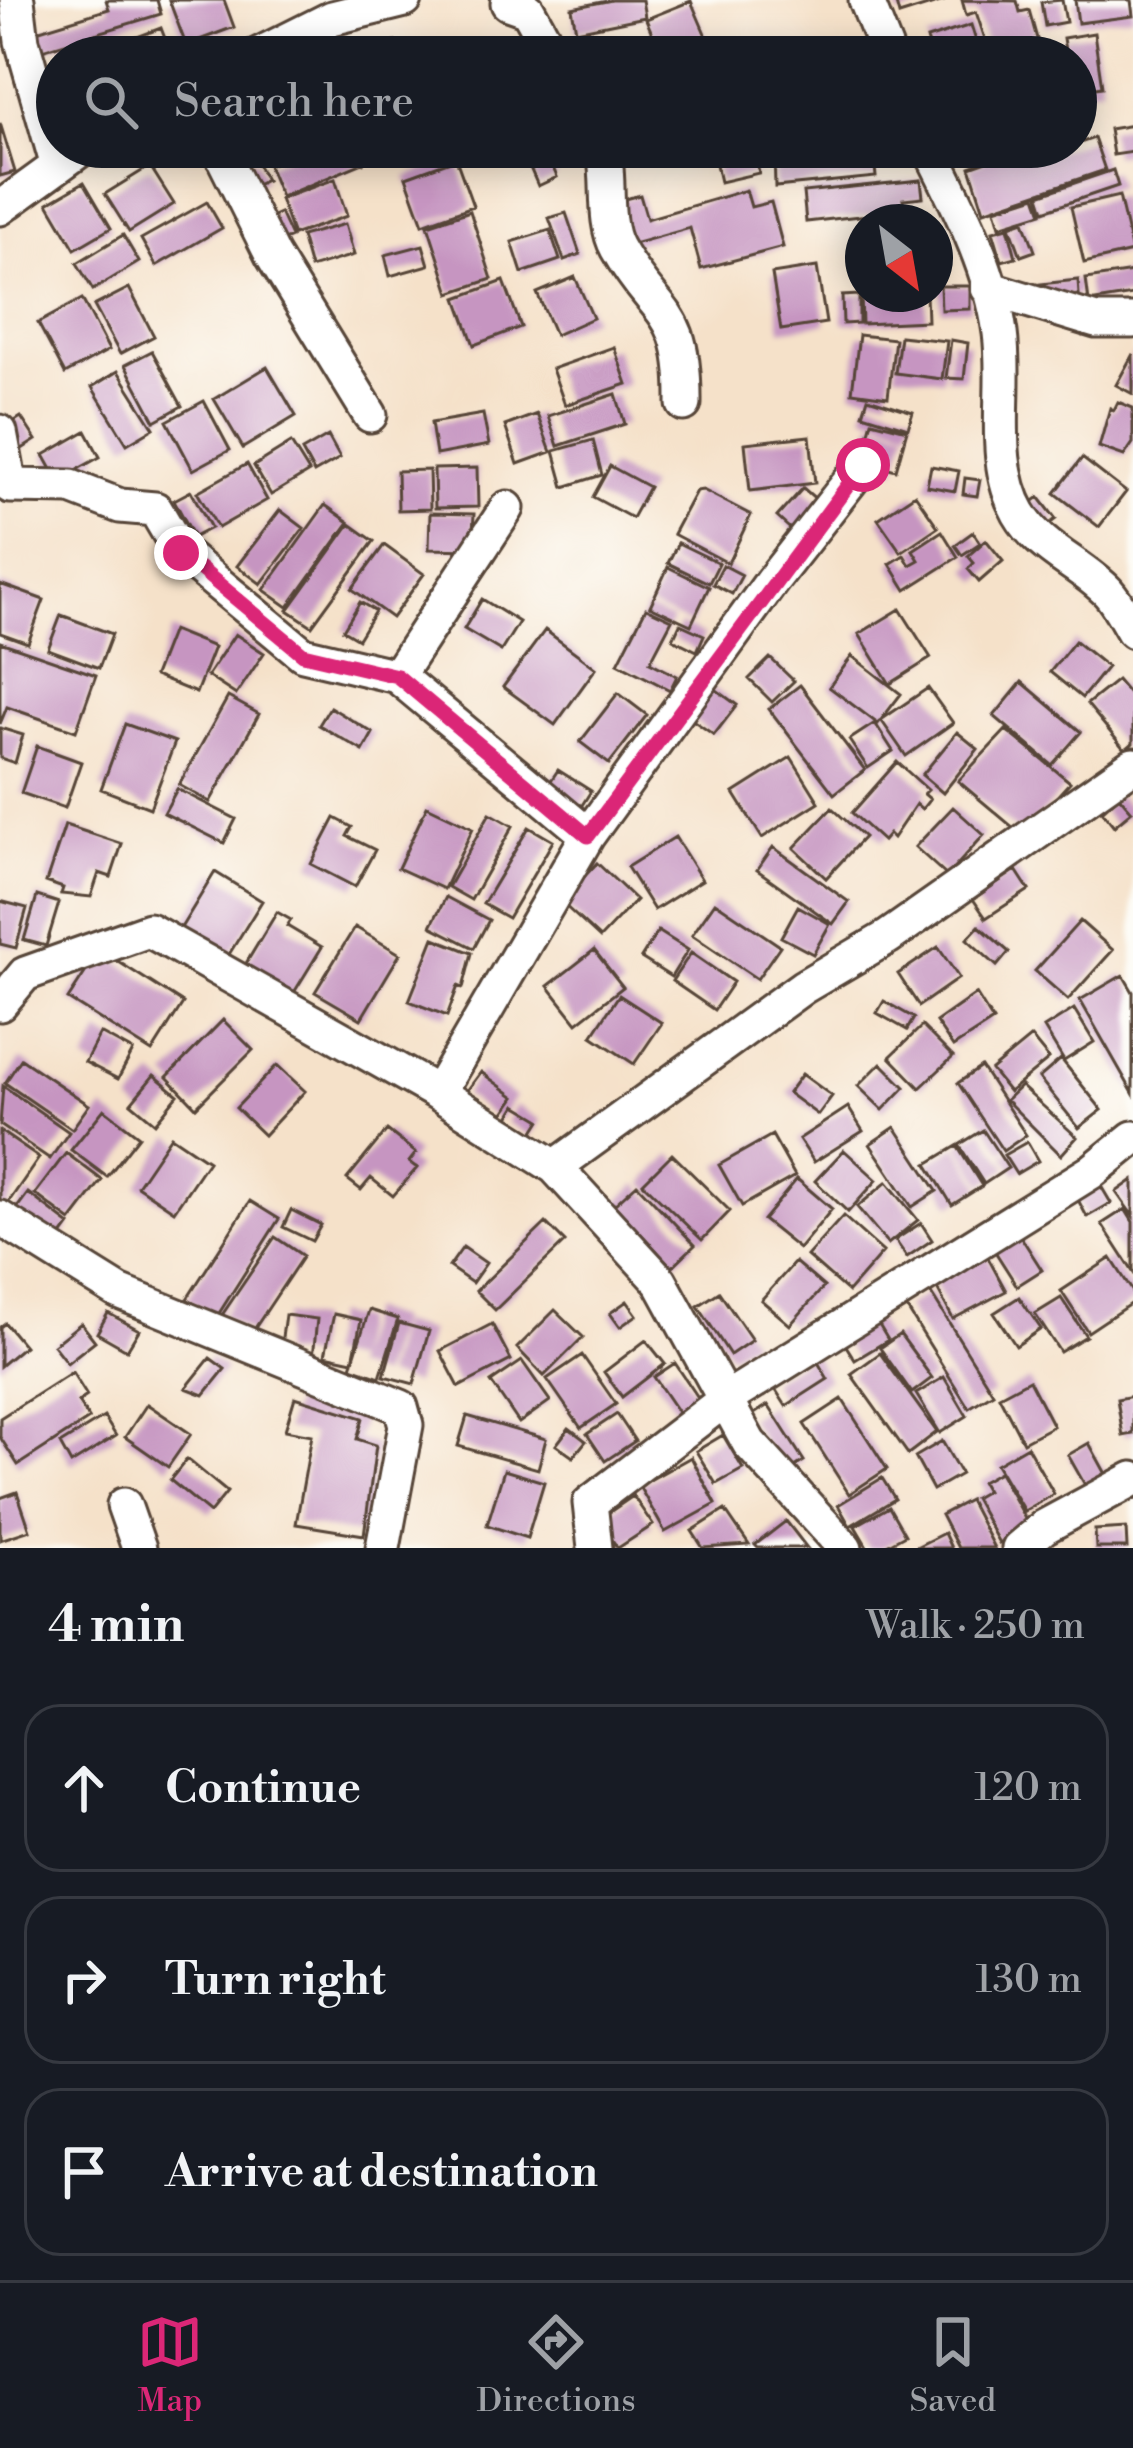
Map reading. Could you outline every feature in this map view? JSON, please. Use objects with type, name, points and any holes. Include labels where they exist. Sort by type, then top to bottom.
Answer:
[{"type":"street","points":[[17,0],[22,41],[36,74]]},
{"type":"street","points":[[296,36],[332,18],[405,0]]},
{"type":"street","points":[[502,2],[548,0]]},
{"type":"street","points":[[866,0],[881,36]]},
{"type":"street","points":[[502,2],[528,10],[542,36]]},
{"type":"street","points":[[0,208],[53,168]]},
{"type":"street","points":[[228,168],[272,255],[370,415]]},
{"type":"street","points":[[606,168],[615,245],[673,318],[684,368],[684,404]]},
{"type":"street","points":[[939,168],[974,236],[988,288],[1003,368],[1003,469],[1019,513],[1041,541],[1108,593],[1133,631]]},
{"type":"street","points":[[988,288],[1096,321],[1133,321]]},
{"type":"street","points":[[0,432],[10,486],[71,487],[120,506],[154,508],[181,553],[303,654],[397,676],[588,836]]},
{"type":"street","points":[[438,1093],[588,836],[863,465]]},
{"type":"street","points":[[397,676],[507,508]]},
{"type":"street","points":[[554,1167],[803,987],[888,937],[1133,765]]},
{"type":"street","points":[[0,1004],[25,974],[149,930],[438,1093],[554,1167],[660,1281],[749,1443],[845,1548]]},
{"type":"street","points":[[595,1548],[590,1503],[726,1399],[1091,1172],[1133,1138]]},
{"type":"street","points":[[0,1218],[119,1292],[401,1407],[406,1425],[383,1548]]},
{"type":"street","points":[[1018,1548],[1044,1527],[1133,1479]]},
{"type":"street","points":[[124,1505],[139,1548]]},
{"type":"building","points":[[106,0],[157,0],[161,14],[88,36],[36,36],[36,42],[33,32],[109,9]]},
{"type":"building","points":[[169,0],[224,0],[234,27],[210,36],[183,36]]},
{"type":"building","points":[[642,0],[645,17],[576,31],[572,8]]},
{"type":"building","points":[[895,0],[944,0],[944,1],[899,15]]},
{"type":"building","points":[[962,0],[1017,1],[1020,12],[1029,10],[1036,36],[984,36],[976,12],[966,15]]},
{"type":"building","points":[[1062,0],[1066,22],[1045,26],[1041,2]]},
{"type":"building","points":[[1075,0],[1131,0],[1133,16],[1078,23]]},
{"type":"building","points":[[691,1],[706,36],[653,36],[646,19]]},
{"type":"building","points":[[971,25],[974,36],[936,36]]},
{"type":"building","points":[[161,28],[164,36],[140,36]]},
{"type":"building","points":[[0,123],[15,172],[0,176]]},
{"type":"building","points":[[1133,125],[1133,152],[1113,155],[1109,129]]},
{"type":"building","points":[[1097,147],[1105,170],[984,211],[970,168],[1097,168]]},
{"type":"building","points":[[151,168],[174,204],[129,232],[105,194]]},
{"type":"building","points":[[259,168],[266,180],[244,191],[233,171]]},
{"type":"building","points":[[269,168],[351,168],[281,197]]},
{"type":"building","points":[[431,168],[459,168],[473,206],[423,224],[406,177]]},
{"type":"building","points":[[530,168],[553,168],[557,177],[538,186]]},
{"type":"building","points":[[717,168],[758,168],[759,173],[720,182]]},
{"type":"building","points":[[774,168],[875,168],[876,177],[775,187]]},
{"type":"building","points":[[1113,170],[1118,186],[1044,211],[1039,195]]},
{"type":"building","points":[[335,179],[347,216],[293,235],[280,199]]},
{"type":"building","points":[[921,180],[923,197],[903,199],[903,204],[845,204],[845,218],[806,222],[803,192]]},
{"type":"building","points":[[84,182],[111,228],[75,249],[48,203]]},
{"type":"building","points":[[746,190],[751,207],[771,202],[783,247],[701,269],[690,228],[630,245],[617,201],[640,195],[647,219]]},
{"type":"building","points":[[1036,196],[1042,213],[1000,226],[995,209]]},
{"type":"building","points":[[1119,196],[1132,252],[1084,263],[1071,207]]},
{"type":"building","points":[[207,202],[222,228],[156,266],[141,239]]},
{"type":"building","points":[[470,211],[492,279],[450,293],[428,225]]},
{"type":"building","points":[[280,213],[291,237],[270,246],[260,222]]},
{"type":"building","points":[[566,213],[580,254],[564,260],[549,218]]},
{"type":"building","points":[[1024,221],[1035,251],[1021,256],[1010,226]]},
{"type":"building","points":[[345,224],[354,255],[310,268],[301,236]]},
{"type":"building","points":[[1008,227],[1016,257],[1002,261],[993,231]]},
{"type":"building","points":[[550,230],[560,260],[522,273],[512,242]]},
{"type":"building","points":[[123,235],[139,262],[93,290],[77,263]]},
{"type":"building","points":[[423,245],[429,265],[390,276],[385,255]]},
{"type":"building","points":[[817,267],[826,323],[781,330],[772,274]]},
{"type":"building","points":[[1133,272],[1133,295],[1089,302],[1086,279]]},
{"type":"building","points":[[575,277],[593,318],[555,335],[537,293]]},
{"type":"building","points":[[1078,280],[1079,295],[1042,299],[1040,284]]},
{"type":"building","points":[[504,281],[521,327],[474,345],[457,298]]},
{"type":"building","points":[[953,286],[970,286],[970,309],[953,310]]},
{"type":"building","points":[[129,288],[154,336],[120,354],[94,306]]},
{"type":"building","points":[[842,296],[845,312],[859,312],[859,323],[843,324]]},
{"type":"building","points":[[82,299],[109,350],[65,374],[38,323]]},
{"type":"building","points":[[862,312],[927,312],[927,321],[862,324]]},
{"type":"building","points":[[859,335],[895,339],[888,397],[852,392]]},
{"type":"building","points":[[900,336],[947,341],[942,379],[895,373]]},
{"type":"building","points":[[951,340],[968,343],[964,379],[946,378]]},
{"type":"building","points":[[614,347],[627,384],[565,405],[552,369]]},
{"type":"building","points":[[152,351],[182,406],[155,421],[125,365]]},
{"type":"building","points":[[1133,354],[1133,394],[1116,385]]},
{"type":"building","points":[[267,367],[296,416],[243,448],[214,399]]},
{"type":"building","points":[[118,371],[154,428],[127,444],[92,387]]},
{"type":"building","points":[[616,394],[625,424],[558,446],[548,416]]},
{"type":"building","points":[[868,398],[913,412],[908,428],[863,414]]},
{"type":"building","points":[[204,401],[230,450],[193,470],[167,421]]},
{"type":"building","points":[[1118,402],[1133,408],[1133,443],[1124,456],[1099,447],[1110,408],[1114,410]]},
{"type":"building","points":[[483,414],[489,445],[436,455],[431,423]]},
{"type":"building","points":[[537,414],[551,452],[518,464],[505,426]]},
{"type":"building","points":[[21,417],[36,440],[19,451],[4,428]]},
{"type":"building","points":[[872,421],[907,430],[896,470],[861,461]]},
{"type":"building","points":[[86,431],[100,457],[58,480],[44,455]]},
{"type":"building","points":[[328,436],[340,458],[314,473],[302,451]]},
{"type":"building","points":[[810,436],[815,483],[750,491],[745,443]]},
{"type":"building","points":[[593,440],[602,475],[564,487],[554,451]]},
{"type":"building","points":[[291,443],[309,472],[271,495],[254,466]]},
{"type":"building","points":[[1082,458],[1126,492],[1099,527],[1055,493]]},
{"type":"building","points":[[247,464],[267,500],[218,528],[197,492]]},
{"type":"building","points":[[610,466],[649,487],[632,518],[593,497]]},
{"type":"building","points":[[931,466],[959,471],[955,491],[927,486]]},
{"type":"building","points":[[477,468],[478,507],[435,508],[434,469]]},
{"type":"building","points":[[429,470],[430,509],[398,510],[397,471]]},
{"type":"building","points":[[965,478],[980,480],[977,496],[963,494]]},
{"type":"building","points":[[803,488],[824,506],[797,535],[777,517]]},
{"type":"building","points":[[703,490],[751,515],[728,563],[673,534],[696,491]]},
{"type":"building","points":[[191,491],[211,528],[194,537],[174,500]]},
{"type":"building","points":[[915,494],[938,527],[901,552],[878,519]]},
{"type":"building","points":[[1039,497],[1056,519],[1039,532],[1022,510]]},
{"type":"building","points":[[325,505],[349,522],[288,607],[264,590]]},
{"type":"building","points":[[280,510],[304,528],[261,584],[237,566]]},
{"type":"building","points":[[430,513],[474,514],[472,550],[429,549]]},
{"type":"building","points":[[350,524],[374,541],[312,626],[288,610]]},
{"type":"building","points":[[942,531],[958,557],[906,590],[890,564],[904,555],[910,565],[919,560],[913,550]]},
{"type":"building","points":[[973,532],[980,543],[962,555],[955,545]]},
{"type":"building","points":[[986,540],[1003,561],[979,582],[968,569],[974,563],[968,556]]},
{"type":"building","points":[[678,543],[719,563],[709,583],[668,563]]},
{"type":"building","points":[[384,545],[424,574],[392,618],[352,589]]},
{"type":"building","points":[[723,565],[742,575],[732,594],[713,584]]},
{"type":"building","points":[[668,567],[709,587],[691,625],[650,606]]},
{"type":"building","points":[[0,584],[44,600],[28,643],[0,633]]},
{"type":"building","points":[[482,599],[519,622],[501,651],[464,629]]},
{"type":"building","points":[[360,602],[375,611],[358,639],[343,630]]},
{"type":"building","points":[[646,608],[672,620],[650,662],[677,676],[670,690],[618,663]]},
{"type":"building","points":[[900,609],[931,658],[890,684],[859,634]]},
{"type":"building","points":[[61,615],[112,634],[99,668],[48,649]]},
{"type":"building","points":[[680,624],[704,635],[697,651],[673,639]]},
{"type":"building","points":[[172,630],[214,647],[196,693],[154,676]]},
{"type":"building","points":[[545,630],[596,668],[555,725],[503,687]]},
{"type":"building","points":[[235,634],[264,653],[236,695],[207,676]]},
{"type":"building","points":[[1075,641],[1107,667],[1082,698],[1050,672]]},
{"type":"building","points":[[0,642],[96,675],[76,731],[7,707],[0,724]]},
{"type":"building","points":[[852,656],[901,694],[878,724],[829,687]]},
{"type":"building","points":[[770,658],[794,681],[772,702],[749,679]]},
{"type":"building","points":[[1117,680],[1133,699],[1133,743],[1125,750],[1087,704]]},
{"type":"building","points":[[1022,682],[1081,732],[1052,765],[994,716]]},
{"type":"building","points":[[800,685],[865,770],[834,794],[769,709]]},
{"type":"building","points":[[714,688],[737,705],[714,735],[691,719]]},
{"type":"building","points":[[928,688],[953,723],[906,756],[881,720]]},
{"type":"building","points":[[618,693],[647,715],[609,764],[580,742]]},
{"type":"building","points":[[228,697],[259,714],[210,802],[179,785]]},
{"type":"building","points":[[330,707],[373,733],[363,751],[319,725]]},
{"type":"building","points":[[875,723],[893,751],[868,768],[849,740]]},
{"type":"building","points":[[125,724],[175,742],[150,808],[101,789]]},
{"type":"building","points":[[0,728],[23,735],[15,763],[0,758]]},
{"type":"building","points":[[1006,730],[1070,782],[1022,835],[958,781]]},
{"type":"building","points":[[957,732],[978,749],[943,793],[922,775]]},
{"type":"building","points":[[37,746],[81,762],[65,808],[21,793]]},
{"type":"building","points":[[791,757],[819,802],[762,838],[734,793]]},
{"type":"building","points":[[897,762],[928,790],[924,794],[930,799],[922,809],[916,804],[893,838],[889,834],[883,841],[852,813]]},
{"type":"building","points":[[558,770],[591,791],[577,813],[544,791]]},
{"type":"building","points":[[177,789],[236,819],[224,843],[164,813]]},
{"type":"building","points":[[1119,796],[1132,811],[1114,826],[1102,811]]},
{"type":"building","points":[[427,806],[473,828],[444,889],[398,868]]},
{"type":"building","points":[[953,807],[984,835],[947,876],[915,847]]},
{"type":"building","points":[[832,808],[864,837],[826,878],[794,848]]},
{"type":"building","points":[[490,813],[513,826],[471,900],[448,887]]},
{"type":"building","points":[[335,818],[352,827],[347,836],[375,850],[355,887],[311,864]]},
{"type":"building","points":[[65,825],[122,844],[111,877],[99,873],[91,897],[61,894],[63,888],[46,882]]},
{"type":"building","points":[[529,827],[553,841],[508,918],[483,904]]},
{"type":"building","points":[[675,837],[702,880],[654,910],[627,867]]},
{"type":"building","points":[[773,847],[849,902],[833,924],[757,870]]},
{"type":"building","points":[[597,863],[636,900],[600,938],[561,902]]},
{"type":"building","points":[[1016,870],[1029,890],[986,918],[973,899]]},
{"type":"building","points":[[215,872],[262,901],[223,964],[176,936]]},
{"type":"building","points":[[37,896],[59,903],[46,946],[24,940]]},
{"type":"building","points":[[446,897],[489,920],[474,948],[431,926]]},
{"type":"building","points":[[0,901],[27,908],[16,948],[0,944]]},
{"type":"building","points":[[715,902],[780,946],[757,979],[692,935]]},
{"type":"building","points":[[798,906],[830,924],[813,954],[781,937]]},
{"type":"building","points":[[277,912],[291,920],[287,926],[322,947],[290,999],[242,970]]},
{"type":"building","points":[[1080,921],[1113,950],[1068,1000],[1035,971]]},
{"type":"building","points":[[979,926],[1009,952],[997,966],[967,939]]},
{"type":"building","points":[[355,927],[400,954],[361,1019],[315,992]]},
{"type":"building","points":[[658,931],[688,950],[671,977],[641,958]]},
{"type":"building","points":[[434,938],[472,953],[463,988],[458,986],[447,1016],[409,1001]]},
{"type":"building","points":[[938,947],[959,978],[919,1006],[898,974]]},
{"type":"building","points":[[100,950],[183,1003],[152,1052],[68,999]]},
{"type":"building","points":[[594,950],[623,987],[577,1023],[548,986]]},
{"type":"building","points":[[691,953],[733,982],[714,1010],[672,981]]},
{"type":"building","points":[[1123,975],[1133,992],[1133,1093],[1080,1000]]},
{"type":"building","points":[[976,994],[993,1021],[953,1047],[936,1022]]},
{"type":"building","points":[[619,995],[662,1023],[634,1064],[592,1036]]},
{"type":"building","points":[[884,1001],[914,1018],[907,1030],[877,1013]]},
{"type":"building","points":[[1074,1009],[1094,1042],[1064,1061],[1044,1028]]},
{"type":"building","points":[[223,1020],[253,1050],[196,1107],[167,1077]]},
{"type":"building","points":[[922,1026],[953,1057],[920,1088],[890,1057]]},
{"type":"building","points":[[100,1033],[133,1051],[118,1079],[85,1062]]},
{"type":"building","points":[[1031,1037],[1049,1059],[1009,1092],[991,1070]]},
{"type":"building","points":[[21,1059],[89,1105],[72,1129],[5,1083]]},
{"type":"building","points":[[1061,1059],[1102,1110],[1079,1128],[1039,1078]]},
{"type":"building","points":[[881,1063],[905,1087],[883,1110],[858,1086]]},
{"type":"building","points":[[277,1065],[305,1091],[264,1135],[236,1108]]},
{"type":"building","points":[[981,1067],[1026,1135],[1003,1151],[958,1083]]},
{"type":"building","points":[[481,1072],[515,1097],[499,1120],[464,1095]]},
{"type":"building","points":[[802,1074],[832,1096],[818,1115],[788,1093]]},
{"type":"building","points":[[154,1075],[178,1095],[155,1123],[131,1103]]},
{"type":"building","points":[[3,1086],[69,1132],[50,1159],[0,1125]]},
{"type":"building","points":[[1021,1086],[1077,1137],[1061,1155],[1006,1100]]},
{"type":"building","points":[[516,1105],[541,1120],[531,1136],[506,1122]]},
{"type":"building","points":[[848,1107],[863,1131],[814,1162],[799,1139]]},
{"type":"building","points":[[104,1109],[139,1136],[107,1177],[71,1150]]},
{"type":"building","points":[[895,1127],[937,1191],[912,1207],[870,1144]]},
{"type":"building","points":[[387,1130],[416,1153],[409,1162],[417,1168],[393,1196],[371,1178],[361,1190],[347,1179]]},
{"type":"building","points":[[983,1130],[1008,1168],[984,1184],[959,1145]]},
{"type":"building","points":[[0,1131],[39,1158],[3,1210],[0,1208]]},
{"type":"building","points":[[772,1135],[795,1176],[742,1206],[719,1165]]},
{"type":"building","points":[[171,1136],[208,1161],[174,1211],[137,1186]]},
{"type":"building","points":[[1027,1142],[1038,1161],[1016,1174],[1004,1155]]},
{"type":"building","points":[[957,1146],[982,1186],[952,1205],[927,1164]]},
{"type":"building","points":[[844,1150],[877,1180],[848,1212],[815,1181]]},
{"type":"building","points":[[66,1153],[102,1180],[71,1221],[35,1194]]},
{"type":"building","points":[[672,1154],[730,1211],[702,1240],[643,1183]]},
{"type":"building","points":[[797,1179],[832,1209],[799,1249],[763,1220]]},
{"type":"building","points":[[1133,1180],[1133,1216],[1116,1192]]},
{"type":"building","points":[[1098,1181],[1111,1203],[1087,1217],[1075,1194]]},
{"type":"building","points":[[887,1182],[918,1220],[888,1244],[857,1207]]},
{"type":"building","points":[[637,1184],[695,1245],[672,1267],[614,1205]]},
{"type":"building","points":[[28,1193],[70,1225],[56,1244],[14,1212]]},
{"type":"building","points":[[250,1201],[279,1219],[216,1318],[187,1299]]},
{"type":"building","points":[[1125,1209],[1133,1222],[1133,1272],[1102,1224]]},
{"type":"building","points":[[291,1210],[321,1225],[312,1241],[283,1227]]},
{"type":"building","points":[[843,1216],[883,1252],[848,1292],[807,1256]]},
{"type":"building","points":[[546,1223],[565,1242],[495,1310],[476,1291]]},
{"type":"building","points":[[921,1223],[932,1240],[907,1257],[895,1240]]},
{"type":"building","points":[[1014,1226],[1042,1270],[1017,1286],[989,1242]]},
{"type":"building","points":[[275,1237],[303,1256],[251,1334],[222,1315]]},
{"type":"building","points":[[463,1247],[486,1263],[472,1283],[449,1267]]},
{"type":"building","points":[[987,1256],[1006,1291],[953,1319],[934,1283]]},
{"type":"building","points":[[1111,1258],[1133,1292],[1133,1302],[1088,1332],[1061,1291]]},
{"type":"building","points":[[795,1262],[824,1287],[790,1325],[761,1300]]},
{"type":"building","points":[[719,1292],[752,1340],[730,1355],[698,1306]]},
{"type":"building","points":[[930,1292],[993,1393],[969,1408],[906,1307]]},
{"type":"building","points":[[1019,1297],[1041,1329],[1016,1346],[994,1313]]},
{"type":"building","points":[[1061,1298],[1086,1336],[1060,1352],[1035,1314]]},
{"type":"building","points":[[627,1301],[637,1315],[620,1327],[610,1313]]},
{"type":"building","points":[[369,1310],[398,1319],[380,1377],[351,1367]]},
{"type":"building","points":[[555,1310],[583,1337],[544,1376],[517,1348]]},
{"type":"building","points":[[108,1313],[139,1330],[127,1350],[97,1333]]},
{"type":"building","points":[[334,1314],[361,1320],[353,1361],[325,1355]]},
{"type":"building","points":[[285,1315],[317,1319],[313,1357],[280,1353]]},
{"type":"building","points":[[876,1320],[888,1340],[855,1360],[843,1341]]},
{"type":"building","points":[[5,1323],[24,1346],[0,1366],[0,1327]]},
{"type":"building","points":[[81,1323],[95,1341],[67,1363],[53,1345]]},
{"type":"building","points":[[399,1323],[429,1331],[414,1384],[384,1376]]},
{"type":"building","points":[[492,1324],[511,1360],[459,1387],[440,1351]]},
{"type":"building","points":[[900,1334],[932,1378],[912,1393],[880,1348]]},
{"type":"building","points":[[646,1340],[665,1364],[622,1397],[604,1372]]},
{"type":"building","points":[[880,1353],[937,1432],[908,1454],[851,1374]]},
{"type":"building","points":[[813,1354],[828,1379],[786,1406],[770,1381]]},
{"type":"building","points":[[582,1355],[616,1404],[581,1428],[547,1379]]},
{"type":"building","points":[[210,1358],[225,1369],[204,1395],[186,1388]]},
{"type":"building","points":[[522,1361],[550,1401],[519,1423],[491,1382]]},
{"type":"building","points":[[675,1363],[707,1411],[686,1424],[654,1377]]},
{"type":"building","points":[[72,1372],[87,1396],[78,1402],[89,1419],[18,1465],[0,1437],[0,1418]]},
{"type":"building","points":[[944,1377],[967,1416],[940,1433],[916,1394]]},
{"type":"building","points":[[1029,1380],[1053,1426],[1023,1442],[999,1396]]},
{"type":"building","points":[[1133,1396],[1133,1434],[1123,1436],[1117,1399]]},
{"type":"building","points":[[295,1397],[363,1418],[357,1439],[376,1445],[364,1535],[296,1524],[312,1435],[285,1430]]},
{"type":"building","points":[[842,1399],[887,1469],[849,1494],[804,1424]]},
{"type":"building","points":[[147,1404],[191,1434],[168,1467],[125,1437]]},
{"type":"building","points":[[768,1405],[804,1461],[784,1474],[748,1418]]},
{"type":"building","points":[[617,1414],[635,1441],[605,1461],[587,1434]]},
{"type":"building","points":[[467,1416],[546,1439],[538,1469],[458,1446]]},
{"type":"building","points":[[104,1417],[116,1436],[71,1464],[60,1444]]},
{"type":"building","points":[[569,1428],[586,1441],[573,1457],[556,1445]]},
{"type":"building","points":[[723,1435],[743,1469],[716,1484],[696,1451]]},
{"type":"building","points":[[942,1441],[961,1474],[933,1490],[915,1457]]},
{"type":"building","points":[[1089,1443],[1106,1474],[1085,1485],[1068,1455]]},
{"type":"building","points":[[1027,1446],[1054,1494],[1024,1511],[996,1464]]},
{"type":"building","points":[[691,1457],[716,1504],[665,1532],[639,1486]]},
{"type":"building","points":[[187,1459],[227,1492],[210,1513],[170,1480]]},
{"type":"building","points":[[504,1470],[544,1482],[527,1538],[487,1525]]},
{"type":"building","points":[[999,1472],[1029,1526],[999,1543],[974,1498],[986,1491],[981,1482]]},
{"type":"building","points":[[882,1478],[895,1499],[850,1526],[838,1505]]},
{"type":"building","points":[[17,1492],[30,1530],[0,1540],[0,1498]]},
{"type":"building","points":[[633,1496],[653,1525],[618,1548],[598,1520]]},
{"type":"building","points":[[969,1500],[994,1548],[958,1548],[941,1515]]},
{"type":"building","points":[[889,1507],[905,1535],[881,1548],[868,1548],[855,1526]]},
{"type":"building","points":[[725,1510],[749,1545],[703,1548],[692,1531]]},
{"type":"building","points":[[786,1521],[807,1548],[755,1545]]},
{"type":"building","points":[[1126,1528],[1127,1548],[1096,1548],[1095,1530]]},
{"type":"building","points":[[944,1533],[951,1548],[914,1548]]},
{"type":"route","points":[[181,553],[303,654],[397,676],[588,836],[772,581],[863,465]]}]
